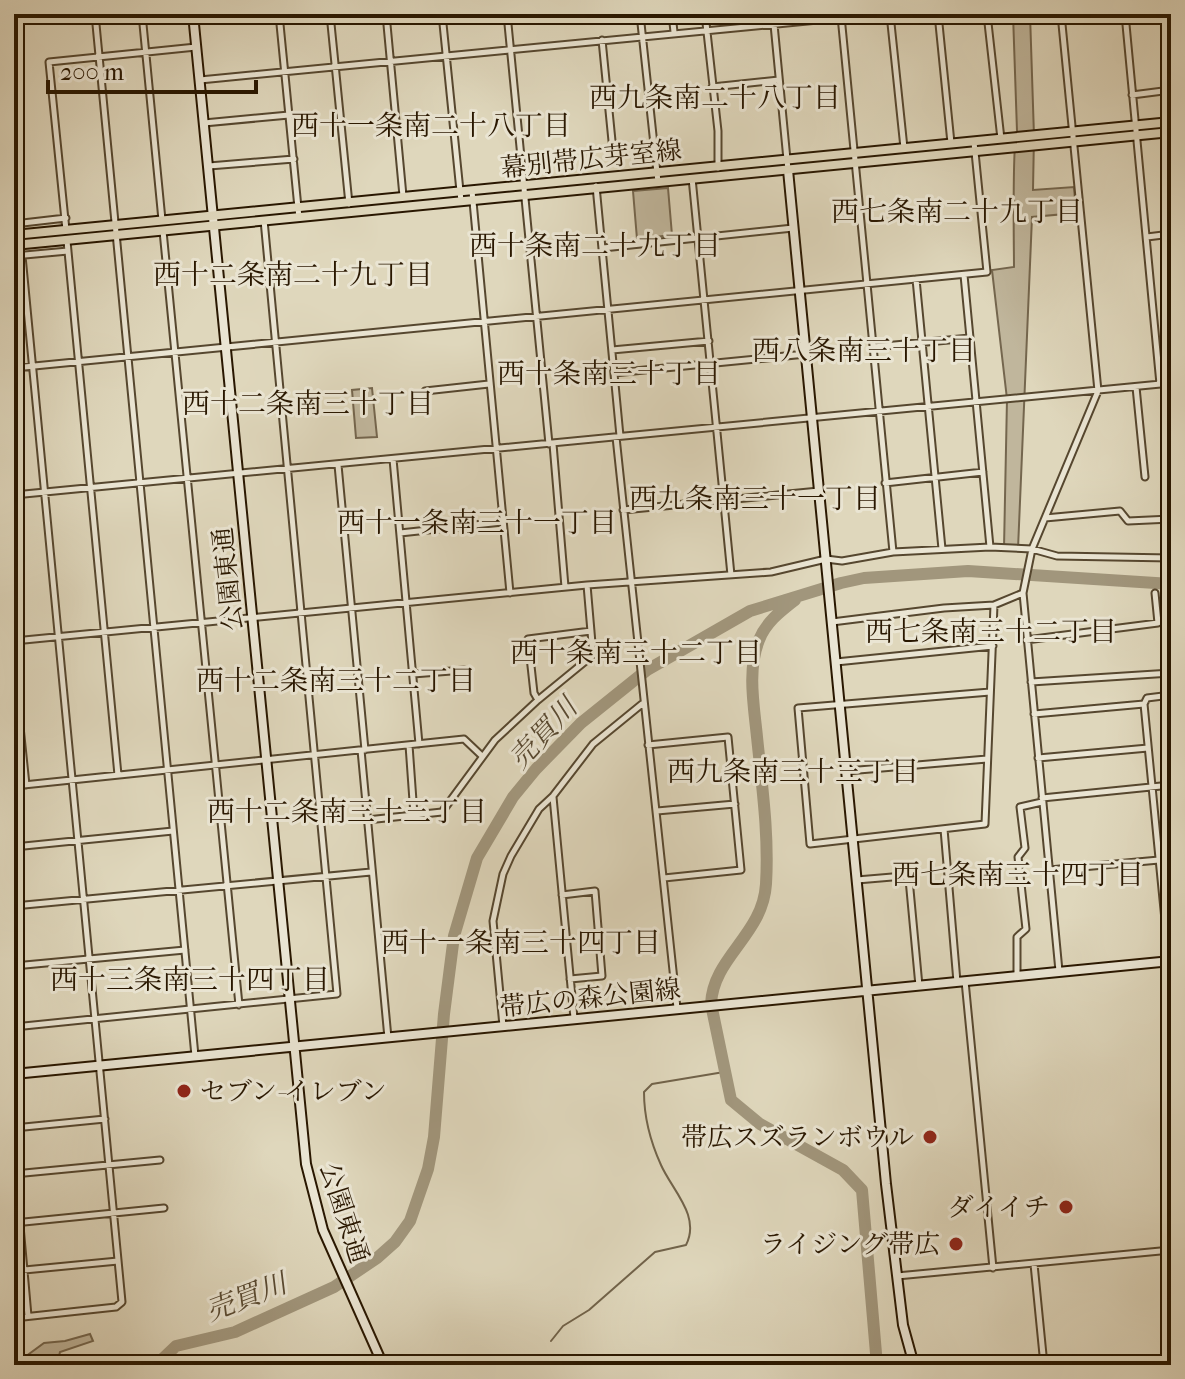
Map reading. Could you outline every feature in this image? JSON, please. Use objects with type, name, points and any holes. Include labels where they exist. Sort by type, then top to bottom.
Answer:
[{"type":"main road","name":"幕別帯広芽室線","points":[[718,171],[788,170],[904,148],[951,144],[974,146],[1001,139],[1171,122]]},
{"type":"main road","name":"幕別帯広芽室線","points":[[14,235],[116,235],[163,231],[213,221],[692,174],[788,159],[855,158],[1171,132]]},
{"type":"main road","name":"幕別帯広芽室線","points":[[349,208],[403,197],[461,196]]},
{"type":"main road","name":"幕別帯広芽室線","points":[[14,245],[115,225],[162,220],[213,221]]},
{"type":"street","points":[[95,14],[195,1057]]},
{"type":"street","points":[[142,14],[162,220]]},
{"type":"street","name":"公園東通","points":[[193,14],[306,1164],[315,1204],[337,1262],[383,1365]]},
{"type":"street","points":[[279,14],[299,213]]},
{"type":"street","points":[[330,14],[349,208]]},
{"type":"street","points":[[386,14],[403,197]]},
{"type":"street","points":[[442,14],[461,196]]},
{"type":"street","points":[[507,14],[565,587]]},
{"type":"street","points":[[640,14],[657,177]]},
{"type":"street","points":[[672,14],[674,32]]},
{"type":"street","points":[[705,14],[718,171]]},
{"type":"street","points":[[773,14],[896,1276],[905,1341],[914,1365]]},
{"type":"street","points":[[199,80],[879,14]]},
{"type":"street","points":[[890,14],[904,148]]},
{"type":"street","points":[[938,14],[951,144]]},
{"type":"street","points":[[987,14],[1001,139]]},
{"type":"street","points":[[1059,972],[1023,591],[1031,552],[1098,391],[1061,14]]},
{"type":"street","points":[[1125,14],[1160,384]]},
{"type":"street","points":[[841,16],[893,552]]},
{"type":"street","points":[[602,40],[612,141]]},
{"type":"street","points":[[118,775],[49,62],[196,47]]},
{"type":"street","points":[[712,87],[779,80]]},
{"type":"street","points":[[1132,95],[1171,90]]},
{"type":"street","points":[[204,123],[289,115]]},
{"type":"street","points":[[14,368],[987,272],[974,146]]},
{"type":"street","points":[[208,167],[294,159]]},
{"type":"street","points":[[692,174],[731,575]]},
{"type":"street","points":[[596,183],[623,510],[677,1009]]},
{"type":"street","points":[[472,195],[510,593]]},
{"type":"street","points":[[14,1027],[337,994],[263,216]]},
{"type":"street","points":[[14,224],[66,218]]},
{"type":"street","points":[[603,248],[794,228]]},
{"type":"street","points":[[163,231],[239,1005]]},
{"type":"street","points":[[1147,237],[1171,234]]},
{"type":"street","points":[[14,256],[68,251]]},
{"type":"street","points":[[14,1318],[116,1307],[122,1302],[22,256]]},
{"type":"street","points":[[964,275],[990,547]]},
{"type":"street","points":[[916,279],[942,549]]},
{"type":"street","points":[[873,347],[970,338]]},
{"type":"street","points":[[612,350],[709,341]]},
{"type":"street","points":[[614,373],[806,354]]},
{"type":"street","points":[[14,495],[1171,383]]},
{"type":"street","points":[[425,391],[489,384]]},
{"type":"street","points":[[1136,387],[1145,477]]},
{"type":"street","points":[[393,459],[419,744]]},
{"type":"street","points":[[338,465],[352,607],[371,872],[388,1038]]},
{"type":"street","points":[[885,483],[983,472]]},
{"type":"street","points":[[623,510],[819,491]]},
{"type":"street","points":[[1045,518],[1120,511],[1128,521],[1171,519]]},
{"type":"street","points":[[400,533],[502,522]]},
{"type":"street","points":[[14,641],[630,581],[771,572],[893,552],[990,547],[1057,556],[1171,558]]},
{"type":"street","points":[[367,820],[442,812],[482,756],[538,700],[593,655],[587,585]]},
{"type":"street","points":[[832,617],[994,605],[1023,591]]},
{"type":"street","points":[[1026,640],[1158,623],[1155,593]]},
{"type":"street","points":[[990,692],[798,708],[810,844],[985,824],[994,605]]},
{"type":"street","points":[[538,700],[534,693],[528,639],[591,631]]},
{"type":"street","points":[[836,662],[993,646]]},
{"type":"street","points":[[14,668],[26,785]]},
{"type":"street","points":[[413,674],[464,670]]},
{"type":"street","points":[[1031,682],[1171,673]]},
{"type":"street","points":[[1170,961],[1144,704],[1147,698],[1171,695]]},
{"type":"street","points":[[503,1027],[493,921],[503,874],[539,809],[553,796],[593,744],[642,702]]},
{"type":"street","points":[[1034,714],[1144,704]]},
{"type":"street","points":[[648,745],[728,737],[741,870],[664,878]]},
{"type":"street","points":[[14,786],[464,739],[482,756]]},
{"type":"street","points":[[409,745],[414,815]]},
{"type":"street","points":[[1038,758],[1148,748]]},
{"type":"street","points":[[847,771],[987,759]]},
{"type":"street","points":[[1017,976],[1017,937],[1026,929],[1018,857],[1025,848],[1020,807],[1042,800],[1171,785]]},
{"type":"street","points":[[553,796],[574,1019]]},
{"type":"street","points":[[657,811],[735,804]]},
{"type":"street","points":[[944,829],[993,1268]]},
{"type":"street","points":[[14,847],[173,831]]},
{"type":"street","points":[[1049,870],[1171,862]]},
{"type":"street","points":[[14,906],[371,872]]},
{"type":"street","points":[[856,880],[904,876],[909,879],[919,986]]},
{"type":"street","points":[[562,895],[595,891],[602,976],[570,979]]},
{"type":"street","points":[[14,966],[185,950]]},
{"type":"street","name":"帯広の森公園線","points":[[14,1074],[1170,961]]},
{"type":"street","points":[[14,1128],[105,1119]]},
{"type":"street","points":[[14,1158],[17,1222],[28,1316]]},
{"type":"street","points":[[15,1174],[160,1160]]},
{"type":"street","points":[[17,1222],[164,1208]]},
{"type":"street","points":[[896,1276],[1171,1250]]},
{"type":"street","points":[[14,1271],[118,1261]]},
{"type":"street","points":[[1034,1264],[1044,1365]]},
{"type":"shaded area","points":[[1013,14],[1030,14],[1033,190],[1074,187],[1076,213],[1032,217],[1018,549],[1004,548],[1007,399],[992,270],[1014,267],[1017,131]]},
{"type":"shaded area","points":[[668,188],[672,235],[637,239],[633,191]]},
{"type":"shaded area","points":[[372,388],[377,437],[356,438],[352,390]]},
{"type":"shaded area","points":[[90,1334],[93,1341],[60,1352],[53,1365],[14,1365],[44,1343]]},
{"type":"waterway","name":"売買川","points":[[156,1365],[176,1346],[235,1332],[334,1287],[377,1258],[395,1242],[410,1221],[428,1169],[434,1137],[454,936],[477,858],[513,797],[536,769],[581,723],[647,670],[750,611],[864,578],[968,571],[1171,584]]},
{"type":"waterway","points":[[795,600],[766,628],[753,663],[753,701],[767,847],[763,902],[748,932],[720,973],[711,1004],[731,1100],[760,1124],[843,1170],[862,1190],[877,1365]]},
{"type":"waterway","points":[[551,1341],[563,1326],[589,1310],[655,1252],[686,1245],[690,1234],[688,1214],[654,1148],[644,1092],[652,1084],[724,1072]]},
{"type":"waterway","points":[[530,1365],[544,1364]]},
{"type":"place","name":"セブン-イレブン","points":[[184,1091]]},
{"type":"place","name":"帯広スズランボウル","points":[[930,1137]]},
{"type":"place","name":"ダイイチ","points":[[1066,1207]]},
{"type":"place","name":"ライジング帯広","points":[[956,1244]]},
{"type":"district","name":"西九条南二十八丁目","points":[[715,97]]},
{"type":"district","name":"西十一条南二十八丁目","points":[[431,125]]},
{"type":"district","name":"西七条南二十九丁目","points":[[957,211]]},
{"type":"district","name":"西十条南二十九丁目","points":[[595,245]]},
{"type":"district","name":"西十二条南二十九丁目","points":[[293,274]]},
{"type":"district","name":"西八条南三十丁目","points":[[864,350]]},
{"type":"district","name":"西十条南三十丁目","points":[[609,373]]},
{"type":"district","name":"西十二条南三十丁目","points":[[308,403]]},
{"type":"district","name":"西九条南三十一丁目","points":[[755,498]]},
{"type":"district","name":"西十一条南三十一丁目","points":[[477,522]]},
{"type":"district","name":"西七条南三十二丁目","points":[[991,631]]},
{"type":"district","name":"西十条南三十二丁目","points":[[636,652]]},
{"type":"district","name":"西十二条南三十二丁目","points":[[336,680]]},
{"type":"district","name":"西九条南三十三丁目","points":[[793,771]]},
{"type":"district","name":"西十二条南三十三丁目","points":[[347,811]]},
{"type":"district","name":"西七条南三十四丁目","points":[[1018,874]]},
{"type":"district","name":"西十一条南三十四丁目","points":[[521,942]]},
{"type":"district","name":"西十三条南三十四丁目","points":[[190,979]]}]
